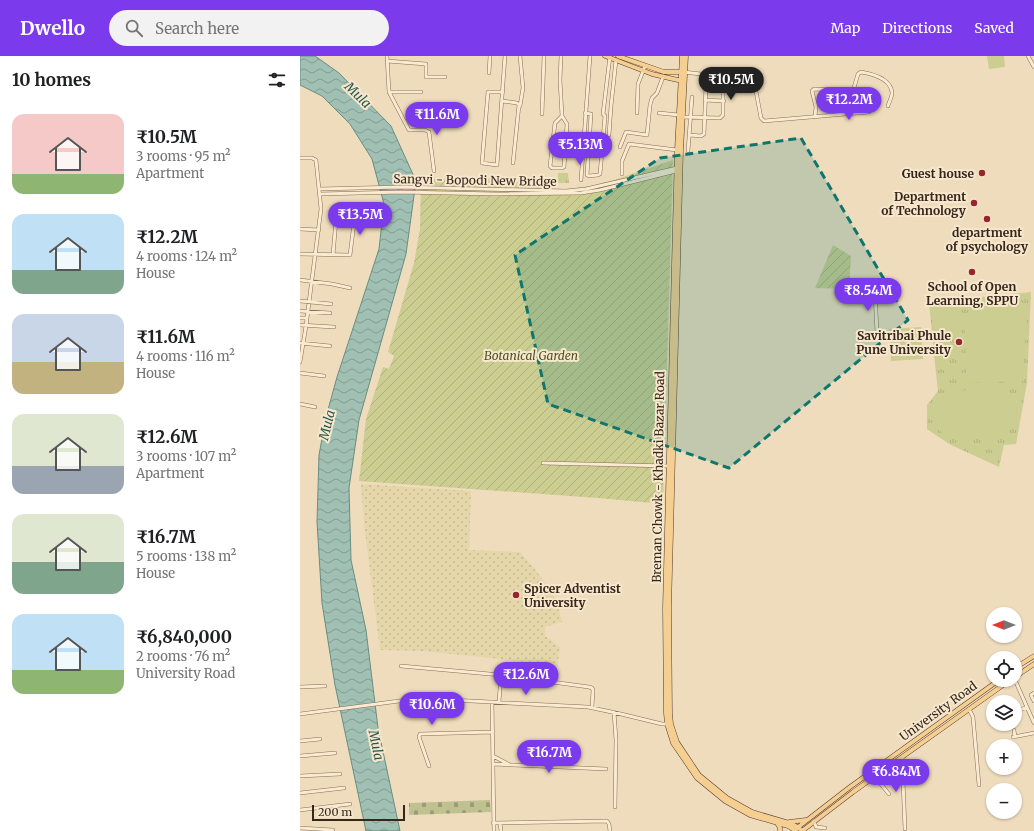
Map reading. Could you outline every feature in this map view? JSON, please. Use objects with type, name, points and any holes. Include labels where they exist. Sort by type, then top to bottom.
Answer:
[{"type":"main road","points":[[608,56],[644,68],[663,77],[683,81]]},
{"type":"main road","name":"Breman Chowk - Khadki Bazar Road","points":[[682,56],[683,81],[679,150],[665,608],[665,679],[669,724],[677,742],[698,777],[714,793],[734,807],[758,818],[788,826],[796,830]]},
{"type":"main road","name":"Breman Chowk - Khadki Bazar Road","points":[[683,72],[686,56]]},
{"type":"main road","points":[[644,68],[664,72],[683,72]]},
{"type":"main road","name":"Breman Chowk - Khadki Bazar Road","points":[[669,724],[669,608],[676,169],[679,150]]},
{"type":"main road","points":[[1022,664],[1034,656]]},
{"type":"main road","points":[[1022,672],[1034,664]]},
{"type":"main road","name":"University Road","points":[[796,830],[849,788],[988,687]]},
{"type":"main road","name":"University Road","points":[[802,831],[1000,687]]},
{"type":"main road","name":"Breman Chowk - Khadki Bazar Road","points":[[698,777],[740,806],[759,815],[787,822],[796,830]]},
{"type":"main road","points":[[787,822],[807,820]]},
{"type":"main road","points":[[777,823],[780,831]]},
{"type":"main road","points":[[796,830],[802,831]]},
{"type":"street","points":[[387,56],[389,92],[409,130],[425,130],[429,132],[434,171]]},
{"type":"street","points":[[489,73],[490,56]]},
{"type":"street","points":[[503,92],[488,92],[482,163],[497,165],[503,92],[505,56]]},
{"type":"street","points":[[513,163],[519,106],[523,88],[520,56]]},
{"type":"street","points":[[542,114],[544,56]]},
{"type":"street","points":[[561,56],[560,80],[562,116],[567,124],[564,167],[552,168],[550,166],[556,123],[562,116]]},
{"type":"street","points":[[581,180],[590,56]]},
{"type":"street","points":[[585,113],[591,114],[587,175],[598,175],[600,174],[605,116],[603,114],[608,56]]},
{"type":"street","points":[[1028,56],[1034,67]]},
{"type":"street","points":[[609,135],[617,58]]},
{"type":"street","points":[[387,61],[426,64],[426,76],[445,77]]},
{"type":"street","points":[[637,113],[638,84],[644,68]]},
{"type":"street","points":[[683,72],[739,79],[751,83],[755,86],[761,118],[763,120],[870,112],[866,93],[813,89],[812,91],[816,107],[815,116]]},
{"type":"street","points":[[853,91],[858,74],[861,72],[886,80],[892,94],[888,106]]},
{"type":"street","points":[[620,148],[626,132],[647,135],[650,105],[652,98],[657,93],[663,77]]},
{"type":"street","points":[[659,113],[691,117],[704,118],[722,118],[724,101],[723,85],[710,82],[706,85],[705,100],[704,118],[703,135],[690,135]]},
{"type":"street","points":[[389,92],[421,92]]},
{"type":"street","points":[[688,151],[692,97]]},
{"type":"street","points":[[705,100],[724,101]]},
{"type":"street","points":[[502,101],[517,102],[519,106]]},
{"type":"street","points":[[622,174],[622,161],[629,144],[679,150]]},
{"type":"street","points":[[300,158],[315,159],[321,209],[310,302],[300,360]]},
{"type":"street","name":"Sangvi - Bopodi New Bridge","points":[[320,192],[580,194],[676,169]]},
{"type":"street","points":[[300,254],[350,255],[355,215]]},
{"type":"street","points":[[333,255],[336,220]]},
{"type":"street","points":[[300,228],[319,230]]},
{"type":"street","points":[[300,280],[350,288]]},
{"type":"street","points":[[875,290],[877,332]]},
{"type":"street","points":[[300,301],[331,304]]},
{"type":"street","points":[[300,311],[330,313]]},
{"type":"street","points":[[300,318],[307,318]]},
{"type":"street","points":[[300,325],[334,327]]},
{"type":"street","points":[[302,343],[330,346]]},
{"type":"street","points":[[300,373],[324,376]]},
{"type":"street","points":[[300,404],[315,407]]},
{"type":"street","points":[[543,463],[669,466]]},
{"type":"street","points":[[401,666],[501,675],[589,687],[593,690],[592,707]]},
{"type":"street","points":[[499,702],[501,675]]},
{"type":"street","points":[[300,687],[325,686]]},
{"type":"street","points":[[1018,687],[1034,723]]},
{"type":"street","points":[[1034,693],[1032,695],[1034,701]]},
{"type":"street","points":[[300,714],[426,699],[592,707],[669,724]]},
{"type":"street","points":[[492,702],[494,831]]},
{"type":"street","points":[[1022,709],[1027,707]]},
{"type":"street","points":[[968,710],[973,717],[979,785]]},
{"type":"street","points":[[614,712],[616,740],[614,807]]},
{"type":"street","points":[[1014,731],[1014,737],[1034,733]]},
{"type":"street","points":[[429,766],[419,737],[420,734],[492,732]]},
{"type":"street","points":[[300,741],[320,739]]},
{"type":"street","points":[[300,756],[335,753]]},
{"type":"street","points":[[493,756],[510,765]]},
{"type":"street","points":[[902,757],[905,829]]},
{"type":"street","points":[[493,764],[606,769]]},
{"type":"street","points":[[300,776],[340,774]]},
{"type":"street","points":[[875,777],[889,794]]},
{"type":"street","points":[[300,793],[344,788]]},
{"type":"street","points":[[300,810],[350,804]]},
{"type":"street","points":[[494,823],[607,820],[610,831]]},
{"type":"street","points":[[814,821],[816,831]]},
{"type":"street","points":[[500,823],[501,831]]},
{"type":"street","points":[[816,827],[825,828]]},
{"type":"street","points":[[300,828],[333,830]]},
{"type":"highlighted area","points":[[801,138],[908,320],[729,468],[548,404],[515,255],[660,158]]},
{"type":"shaded area","points":[[361,484],[471,491],[469,550],[520,552],[535,569],[553,595],[562,622],[545,627],[545,636],[560,647],[557,668],[492,658],[422,651],[380,650],[364,524]]},
{"type":"green space","points":[[987,56],[1004,56],[1005,67],[989,69]]},
{"type":"green space","name":"Botanical Garden","points":[[673,160],[663,504],[359,481],[366,419],[383,367],[389,369],[394,356],[388,352],[414,263],[420,229],[421,179],[497,178],[549,189],[567,189],[590,186],[617,179]]},
{"type":"green space","points":[[558,173],[568,173],[569,183],[558,183]]},
{"type":"green space","points":[[833,245],[851,256],[849,289],[815,288]]},
{"type":"green space","points":[[1031,292],[1027,383],[1016,444],[1004,445],[999,467],[949,444],[927,429],[927,405],[938,391],[929,302]]},
{"type":"green space","points":[[993,295],[1012,301],[1025,315],[1027,328],[1025,338],[1023,381],[967,383],[965,343],[967,342],[965,333],[966,318],[972,306],[984,298]]},
{"type":"green space","points":[[956,304],[958,329],[934,331],[932,305]]},
{"type":"green space","points":[[921,327],[923,359],[891,361],[889,329]]},
{"type":"green space","points":[[994,389],[1008,396],[1013,401],[1016,408],[1016,421],[1012,427],[1005,432],[1005,435],[942,437],[942,432],[935,424],[933,413],[935,404],[940,398],[957,391]]},
{"type":"green space","points":[[490,800],[491,812],[409,815],[409,803]]},
{"type":"water","name":"Mula","points":[[300,56],[315,56],[339,73],[391,126],[416,181],[406,254],[359,420],[349,488],[351,560],[366,630],[378,728],[400,831],[366,831],[335,685],[322,603],[317,522],[319,455],[326,417],[337,377],[379,249],[384,204],[372,159],[350,124],[322,96],[300,85]]},
{"type":"place","name":"Guest house","points":[[982,173]]},
{"type":"place","name":"Department of Technology","points":[[974,203]]},
{"type":"place","name":"department of psychology","points":[[987,219]]},
{"type":"place","name":"School of Open Learning, SPPU","points":[[972,272]]},
{"type":"place","name":"Savitribai Phule Pune University","points":[[959,342]]},
{"type":"place","name":"Spicer Adventist University","points":[[516,595]]}]
